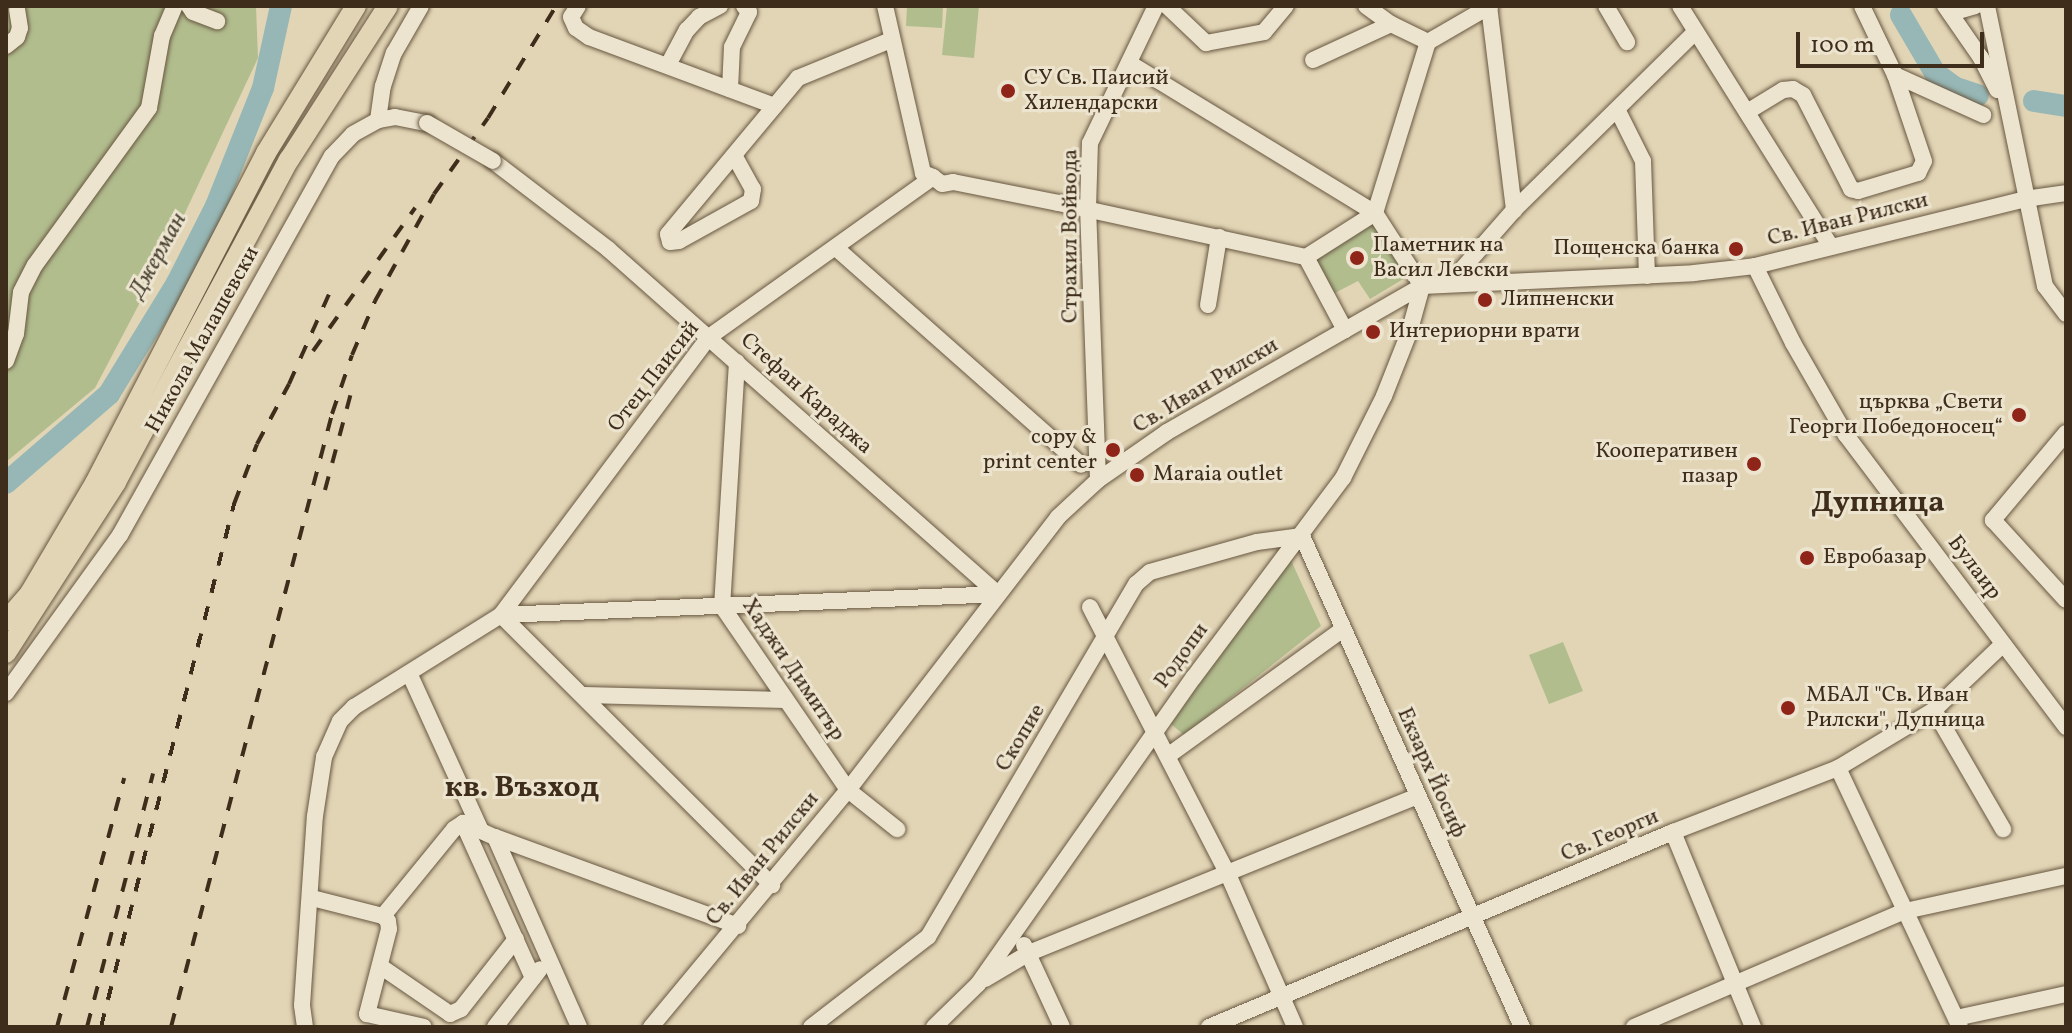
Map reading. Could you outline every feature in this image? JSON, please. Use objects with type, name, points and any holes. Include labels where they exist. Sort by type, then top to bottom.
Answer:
[{"type":"main road","points":[[6,621],[30,593],[95,483],[266,153],[356,6]]},
{"type":"main road","points":[[6,653],[116,482],[289,160],[388,6]]},
{"type":"street","points":[[6,361],[16,334],[21,292],[35,265],[149,108],[162,36],[175,6]]},
{"type":"street","points":[[189,6],[193,12],[217,21]]},
{"type":"street","points":[[378,120],[383,86],[394,53],[421,6]]},
{"type":"street","points":[[668,65],[687,30],[699,17],[720,6]]},
{"type":"street","points":[[730,89],[732,47],[749,12],[744,6]]},
{"type":"street","points":[[885,6],[923,173],[942,184],[953,182],[1088,209],[1306,257],[1375,213],[1428,42],[1489,6],[1514,210]]},
{"type":"street","name":"Страхил Войвода","points":[[1098,480],[1088,209],[1090,143],[1156,6]]},
{"type":"street","points":[[1167,6],[1206,43],[1264,32],[1286,6]]},
{"type":"street","points":[[1366,6],[1391,24],[1428,42]]},
{"type":"street","points":[[1606,6],[1627,42]]},
{"type":"street","points":[[1680,6],[1831,247]]},
{"type":"street","points":[[1946,6],[1958,11],[1975,6]]},
{"type":"street","points":[[1946,6],[1981,58],[2006,109]]},
{"type":"street","points":[[1987,6],[2045,286],[2063,305]]},
{"type":"street","points":[[1747,112],[1783,90],[1793,89],[1803,95],[1847,184],[1858,191],[1918,173],[1923,167],[1895,75],[1869,8]]},
{"type":"street","points":[[6,46],[17,37],[20,28],[15,9]]},
{"type":"street","points":[[574,11],[576,28],[589,37],[775,106]]},
{"type":"street","points":[[1313,60],[1391,24]]},
{"type":"street","points":[[1449,284],[1514,210],[1695,32]]},
{"type":"street","points":[[735,157],[753,189],[751,201],[679,241],[670,242],[668,234],[798,78],[891,40]]},
{"type":"street","points":[[1129,63],[1375,213],[1422,286]]},
{"type":"street","points":[[1895,75],[1983,115]]},
{"type":"street","points":[[1618,111],[1638,144],[1643,161],[1647,276]]},
{"type":"street","name":"Стефан Караджа","points":[[378,120],[395,117],[427,123],[493,161],[597,239],[998,594]]},
{"type":"street","name":"Никола Малашевски","points":[[6,693],[120,535],[332,156],[353,134],[378,120]]},
{"type":"street","name":"Отец Паисий","points":[[312,898],[315,816],[324,757],[340,721],[354,707],[410,675],[501,615],[709,337],[933,177]]},
{"type":"street","points":[[1058,203],[1089,177]]},
{"type":"street","name":"Св. Иван Рилски","points":[[651,1027],[848,790],[1058,517],[1098,480],[1167,432],[1422,286],[1647,276],[1755,266],[2025,199],[2066,193]]},
{"type":"street","points":[[1208,305],[1219,237]]},
{"type":"street","points":[[836,248],[1081,465]]},
{"type":"street","points":[[1306,257],[1345,330]]},
{"type":"street","name":"Булаир","points":[[1755,266],[1793,343],[1846,435],[2066,727]]},
{"type":"street","name":"Родопи","points":[[934,1027],[978,984],[1255,592],[1302,536],[1363,443],[1409,333],[1422,286]]},
{"type":"street","name":"Хаджи Димитър","points":[[737,362],[722,606],[848,790],[897,829]]},
{"type":"street","points":[[2066,433],[1993,520],[2066,600]]},
{"type":"street","name":"Екзарх Йосиф","points":[[1302,536],[1522,1027]]},
{"type":"street","name":"Скопие","points":[[811,1027],[928,937],[1136,584],[1150,572],[1257,542],[1302,536]]},
{"type":"street","points":[[501,615],[998,594]]},
{"type":"street","points":[[1090,607],[1157,731],[1227,872],[1295,1027]]},
{"type":"street","points":[[501,615],[772,885]]},
{"type":"street","points":[[1169,755],[1343,629]]},
{"type":"street","name":"Св. Георги","points":[[1209,1027],[1673,832],[1838,768],[1934,710],[2003,644]]},
{"type":"street","points":[[410,675],[579,1027]]},
{"type":"street","points":[[584,695],[785,700]]},
{"type":"street","points":[[1934,710],[2003,829]]},
{"type":"street","points":[[1838,768],[1958,1023],[2066,994]]},
{"type":"street","points":[[978,984],[1029,953],[1418,796]]},
{"type":"street","points":[[463,823],[738,926]]},
{"type":"street","points":[[383,916],[454,829],[463,823]]},
{"type":"street","points":[[463,823],[533,978]]},
{"type":"street","points":[[1673,832],[1753,1027]]},
{"type":"street","points":[[1634,1027],[1905,911],[2066,876]]},
{"type":"street","points":[[305,1027],[302,1005],[312,898],[383,916]]},
{"type":"street","points":[[383,916],[389,929],[367,1014],[424,1027]]},
{"type":"street","points":[[1016,929],[1062,1027]]},
{"type":"street","points":[[380,966],[450,1014],[461,1009],[516,939]]},
{"type":"street","points":[[495,1027],[548,958]]},
{"type":"green space","points":[[6,6],[256,6],[258,58],[166,253],[95,388],[6,462]]},
{"type":"green space","points":[[907,6],[943,6],[942,28],[906,26]]},
{"type":"green space","points":[[947,6],[979,6],[974,58],[942,55]]},
{"type":"green space","points":[[1373,219],[1410,275],[1370,299],[1358,281],[1331,295],[1309,257]]},
{"type":"green space","points":[[1289,556],[1321,626],[1184,735],[1171,724]]},
{"type":"green space","points":[[1563,642],[1583,691],[1549,704],[1529,655]]},
{"type":"waterway","name":"Джерман","points":[[6,483],[109,394],[177,283],[216,206],[263,88],[281,6]]},
{"type":"waterway","points":[[1901,15],[1935,73],[1956,88],[1978,95]]},
{"type":"waterway","points":[[2034,101],[2066,106]]},
{"type":"railway","points":[[171,1027],[332,414],[352,355],[375,301],[434,194],[488,118],[556,6]]},
{"type":"railway","points":[[313,351],[415,208]]},
{"type":"railway","points":[[101,1027],[234,504],[257,444],[289,384],[329,294]]},
{"type":"railway","points":[[325,490],[354,382]]},
{"type":"railway","points":[[87,1027],[153,773]]},
{"type":"railway","points":[[57,1027],[124,778]]},
{"type":"place","name":"СУ Св. Паисий Хилендарски","points":[[1008,91]]},
{"type":"place","name":"Пощенска банка","points":[[1736,249]]},
{"type":"place","name":"Паметник на Васил Левски","points":[[1357,258]]},
{"type":"place","name":"Липненски","points":[[1485,300]]},
{"type":"place","name":"Интериорни врати","points":[[1373,332]]},
{"type":"place","name":"църква „Свети Георги Победоносец“","points":[[2019,415]]},
{"type":"place","name":"copy & print center","points":[[1113,450]]},
{"type":"place","name":"Кооперативен пазар","points":[[1754,464]]},
{"type":"place","name":"Maraia outlet","points":[[1137,475]]},
{"type":"place","name":"Евробазар","points":[[1807,558]]},
{"type":"place","name":"МБАЛ \"Св. Иван Рилски\", Дупница","points":[[1788,708]]},
{"type":"district","name":"Дупница","points":[[1878,503]]},
{"type":"district","name":"кв. Възход","points":[[522,788]]}]
